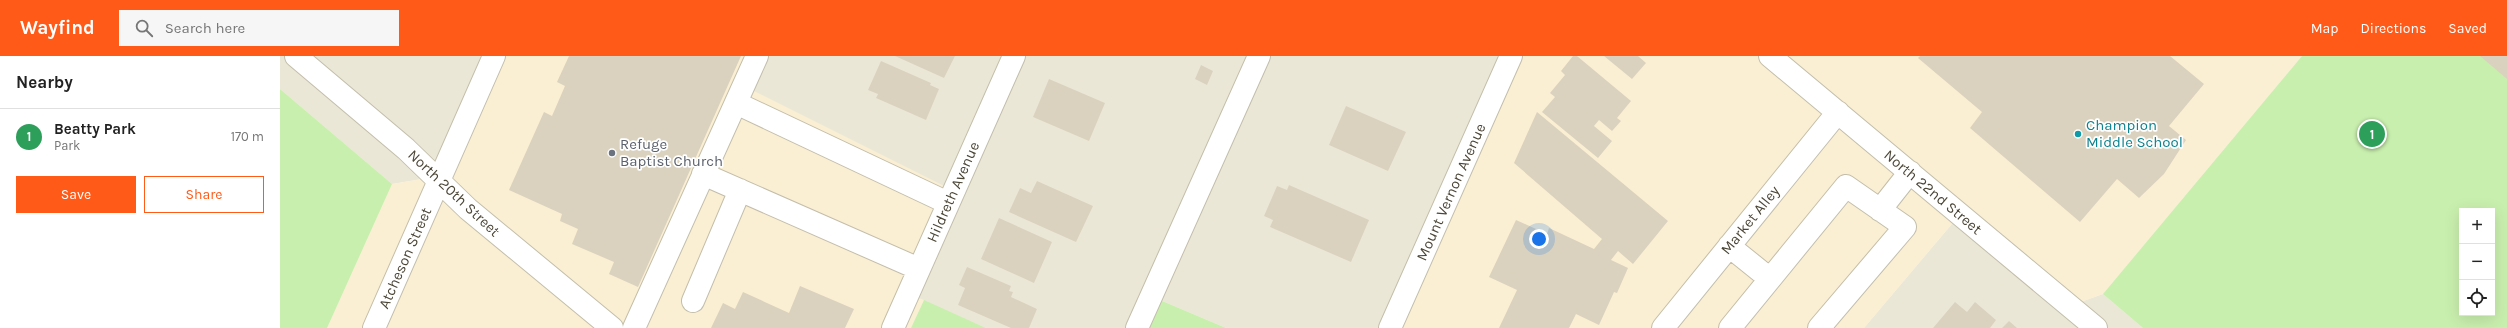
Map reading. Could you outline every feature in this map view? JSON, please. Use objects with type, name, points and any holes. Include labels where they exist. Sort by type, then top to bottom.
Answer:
[{"type":"street","name":"North 20th Street","points":[[296,56],[406,149],[468,209],[612,328]]},
{"type":"street","name":"Atcheson Street","points":[[374,328],[494,56]]},
{"type":"street","points":[[634,328],[756,56]]},
{"type":"street","name":"Hildreth Avenue","points":[[892,328],[1014,56]]},
{"type":"street","points":[[1137,328],[1259,56]]},
{"type":"street","name":"Mount Vernon Avenue","points":[[1390,328],[1511,56]]},
{"type":"street","name":"North 22nd Street","points":[[1770,56],[2096,328]]},
{"type":"street","points":[[736,103],[948,203]]},
{"type":"street","name":"Market Alley","points":[[1666,327],[1729,246],[1838,112]]},
{"type":"street","points":[[1880,210],[1910,172]]},
{"type":"street","points":[[703,174],[919,269]]},
{"type":"street","points":[[1730,328],[1846,186],[1905,227],[1820,328]]},
{"type":"street","points":[[693,301],[740,190]]},
{"type":"street","points":[[1729,246],[1770,279]]},
{"type":"shaded area","points":[[280,56],[487,56],[434,177],[392,184],[280,89]]},
{"type":"shaded area","points":[[487,56],[759,56],[746,87],[950,189],[903,292],[924,300],[911,328],[327,328],[392,184],[434,177]]},
{"type":"shaded area","points":[[759,56],[1506,56],[1387,328],[1226,328],[1148,295],[1135,328],[986,328],[903,292],[746,87]]},
{"type":"shaded area","points":[[1506,56],[2302,56],[2103,294],[2075,304],[1962,212],[1864,328],[1387,328]]},
{"type":"shaded area","points":[[1962,212],[2075,304],[2103,294],[2143,328],[1864,328]]},
{"type":"green space","points":[[2302,56],[2507,56],[2507,328],[2143,328],[2103,294]]},
{"type":"green space","points":[[280,89],[392,184],[327,328],[280,328]]},
{"type":"green space","points":[[1148,295],[1226,328],[1135,328]]},
{"type":"green space","points":[[924,300],[986,328],[911,328]]},
{"type":"building","name":"Refuge Baptist Church","points":[[569,56],[741,56],[638,287],[609,274],[614,262],[572,244],[578,229],[560,221],[562,214],[509,190],[544,112],[552,116],[565,86],[557,82]]},
{"type":"building","points":[[895,56],[955,56],[944,78]]},
{"type":"building","points":[[1573,56],[1577,56],[1631,101],[1617,118],[1621,121],[1612,131],[1599,120],[1594,126],[1612,141],[1598,158],[1542,112],[1555,97],[1550,93],[1565,75],[1561,71]]},
{"type":"building","points":[[1604,56],[1638,56],[1646,63],[1632,79]]},
{"type":"building","name":"Champion Middle School","points":[[1920,56],[2170,56],[2204,84],[2169,126],[2186,140],[2164,174],[2139,198],[2117,179],[2080,222],[1970,128],[1982,112],[1918,58]]},
{"type":"building","points":[[2480,56],[2507,56],[2507,79]]},
{"type":"building","points":[[881,61],[931,83],[930,85],[939,89],[926,120],[876,98],[878,94],[868,90]]},
{"type":"building","points":[[1201,65],[1213,71],[1207,85],[1195,79]]},
{"type":"building","points":[[1049,79],[1105,103],[1089,141],[1033,117]]},
{"type":"building","points":[[1346,106],[1406,132],[1388,171],[1329,145]]},
{"type":"building","points":[[1537,112],[1668,221],[1633,264],[1618,251],[1611,260],[1628,268],[1617,293],[1614,292],[1599,325],[1576,314],[1569,328],[1499,328],[1517,290],[1489,277],[1516,220],[1547,234],[1549,228],[1594,249],[1602,239],[1514,163]]},
{"type":"building","points":[[1037,181],[1093,206],[1076,242],[1009,212],[1020,188],[1031,193]]},
{"type":"building","points":[[1289,185],[1369,220],[1351,262],[1270,227],[1273,220],[1264,216],[1277,186],[1287,190]]},
{"type":"building","points":[[999,218],[1052,242],[1034,283],[981,259]]},
{"type":"building","points":[[967,267],[1011,286],[1009,291],[1013,292],[1011,297],[1037,309],[1029,328],[1011,328],[958,305],[965,288],[959,285]]},
{"type":"building","points":[[800,286],[854,309],[845,328],[711,328],[723,303],[735,309],[743,292],[789,313]]},
{"type":"building","points":[[1955,302],[1967,312],[1975,302],[1996,320],[1990,328],[1933,328]]},
{"type":"building","points":[[2009,321],[2017,328],[2002,328]]},
{"type":"place","name":"Champion Middle School","points":[[2078,134]]},
{"type":"place","name":"Beatty Park","points":[[2372,134]]},
{"type":"place","name":"Refuge Baptist Church","points":[[612,153]]}]
